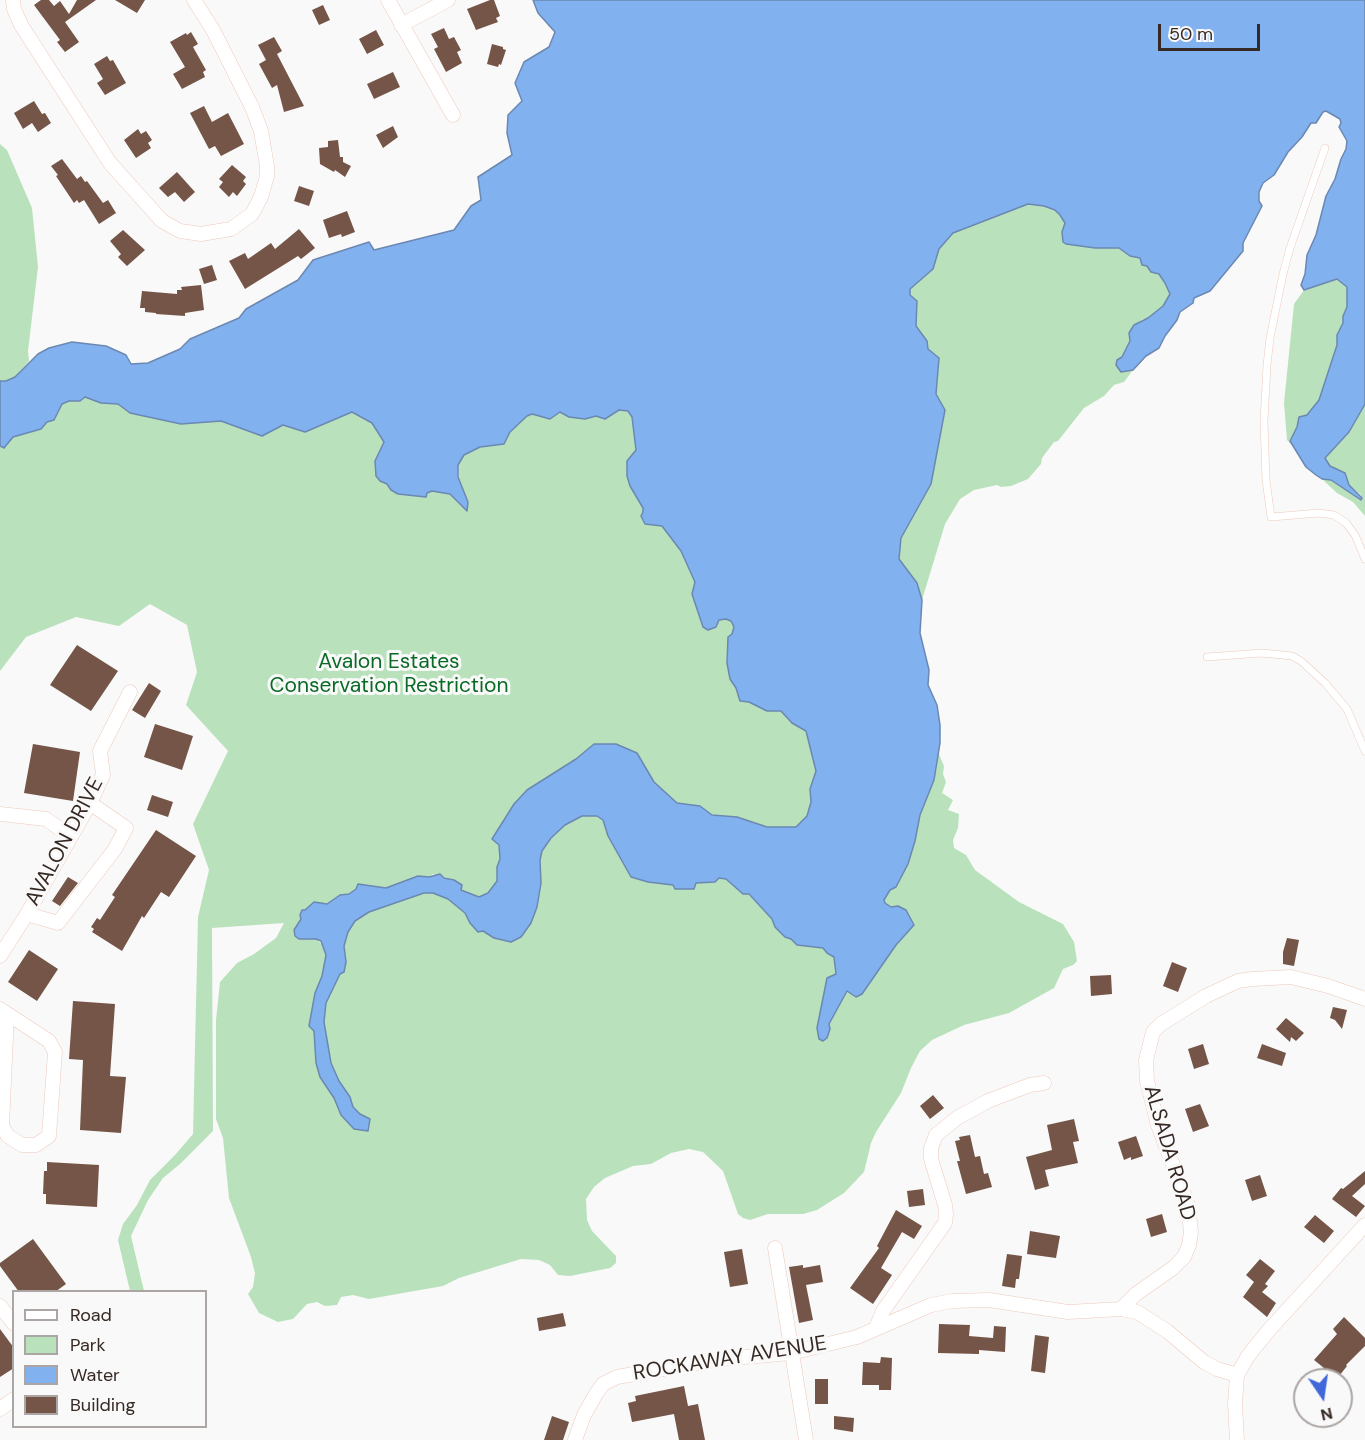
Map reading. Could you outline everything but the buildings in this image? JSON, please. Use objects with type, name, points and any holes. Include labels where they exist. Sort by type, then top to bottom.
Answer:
[{"type":"street","points":[[13,0],[21,25],[110,163],[162,221],[180,231],[201,234],[231,230],[252,214],[261,197],[267,176],[267,166],[261,131],[252,106],[213,30],[194,0]]},
{"type":"street","points":[[388,0],[453,115]]},
{"type":"street","points":[[401,25],[448,0]]},
{"type":"street","name":"AVALON DRIVE","points":[[0,956],[27,914],[90,803],[103,775],[100,750],[130,692]]},
{"type":"street","points":[[27,914],[58,923],[115,849],[126,828],[90,803]]},
{"type":"street","points":[[0,814],[46,819],[70,836]]},
{"type":"street","name":"ALSADA ROAD","points":[[1121,1309],[1136,1294],[1173,1268],[1184,1257],[1191,1233],[1188,1205],[1151,1103],[1146,1071],[1148,1046],[1154,1032],[1176,1014],[1238,981],[1279,976],[1291,977],[1328,986],[1365,999]]},
{"type":"street","points":[[4,1012],[49,1041],[55,1052],[49,1136],[36,1145],[22,1145],[8,1136],[2,1126],[4,1012]]},
{"type":"street","points":[[876,1328],[883,1311],[945,1223],[943,1196],[931,1159],[931,1148],[936,1135],[957,1118],[988,1101],[1030,1085],[1044,1083]]},
{"type":"street","points":[[1237,1440],[1235,1404],[1238,1375],[1248,1356],[1365,1225]]},
{"type":"street","points":[[775,1248],[806,1440]]},
{"type":"street","name":"ROCKAWAY AVENUE","points":[[575,1440],[589,1405],[603,1384],[609,1381],[649,1371],[721,1359],[791,1353],[857,1337],[931,1305],[962,1300],[989,1300],[1068,1312],[1121,1309],[1137,1311],[1167,1330],[1204,1362],[1217,1369],[1238,1375]]},
{"type":"street","points":[[0,1306],[12,1321]]},
{"type":"lane","points":[[1325,148],[1285,265],[1270,338],[1265,404],[1266,480],[1271,517],[1319,513],[1334,515],[1346,522],[1355,535],[1365,559]]},
{"type":"lane","points":[[1207,657],[1262,653],[1292,656],[1301,661],[1325,683],[1347,709],[1365,751]]},
{"type":"green space","points":[[0,144],[7,150],[32,208],[38,267],[28,351],[29,361],[15,377],[6,381],[0,381]]},
{"type":"green space","points":[[1028,204],[1044,206],[1055,210],[1060,215],[1065,223],[1066,244],[1095,248],[1119,248],[1130,256],[1141,258],[1151,272],[1158,273],[1170,294],[1163,306],[1148,318],[1141,320],[1129,337],[1130,341],[1122,357],[1117,360],[1121,372],[1133,370],[1124,382],[1114,385],[1104,396],[1084,408],[1058,441],[1054,442],[1042,458],[1041,464],[1028,479],[1011,486],[997,485],[974,490],[960,499],[945,524],[922,600],[917,583],[899,559],[901,538],[931,484],[945,410],[936,394],[939,359],[928,349],[927,341],[916,326],[917,301],[910,295],[910,289],[933,269],[939,249],[953,233]]},
{"type":"green space","points":[[1335,279],[1347,287],[1344,323],[1337,335],[1337,344],[1319,400],[1307,415],[1299,417],[1290,441],[1294,447],[1287,440],[1284,403],[1294,304],[1304,290]]},
{"type":"green space","name":"Avalon Estates Conservation Restriction","points":[[85,397],[101,403],[118,404],[130,413],[181,424],[221,421],[262,436],[283,425],[305,432],[352,412],[372,423],[384,442],[375,461],[380,481],[387,484],[391,490],[426,497],[427,493],[432,491],[450,494],[461,506],[458,465],[464,455],[480,447],[504,444],[510,432],[527,416],[531,414],[550,419],[560,412],[585,419],[596,416],[605,419],[619,410],[628,411],[632,417],[636,450],[627,461],[630,486],[643,508],[646,524],[662,526],[681,551],[695,582],[693,594],[719,620],[731,620],[734,627],[730,679],[740,701],[749,702],[767,711],[781,711],[792,723],[806,730],[816,771],[810,789],[811,802],[807,816],[796,827],[767,827],[737,817],[712,815],[700,806],[677,803],[654,782],[636,753],[594,744],[576,759],[527,790],[514,804],[503,820],[497,881],[488,893],[479,897],[461,890],[461,886],[454,880],[433,874],[429,877],[418,876],[386,888],[359,884],[349,894],[340,895],[327,904],[314,902],[316,939],[324,946],[326,955],[322,976],[315,993],[316,1063],[320,1077],[334,1098],[341,1115],[370,1119],[353,1107],[350,1097],[339,1081],[331,1064],[324,1022],[326,1003],[346,961],[344,946],[348,932],[355,921],[369,912],[424,893],[433,893],[448,899],[465,913],[470,923],[494,938],[541,883],[540,860],[542,851],[550,838],[565,825],[582,816],[597,816],[603,820],[631,877],[673,885],[715,882],[718,878],[726,879],[743,894],[748,894],[772,919],[775,927],[785,937],[800,946],[823,948],[834,957],[836,975],[817,1028],[829,1024],[847,991],[896,945],[913,925],[898,906],[891,907],[884,903],[884,900],[915,841],[920,815],[934,780],[938,752],[944,766],[943,774],[946,782],[942,793],[953,800],[948,810],[959,814],[958,828],[953,840],[954,848],[966,855],[975,870],[1019,902],[1063,924],[1074,942],[1077,961],[1063,969],[1054,988],[1009,1013],[964,1025],[932,1040],[920,1051],[901,1093],[876,1132],[864,1172],[844,1193],[817,1210],[803,1214],[768,1214],[750,1220],[743,1218],[738,1214],[723,1171],[703,1152],[689,1149],[671,1153],[651,1164],[633,1166],[605,1178],[594,1187],[586,1199],[587,1220],[592,1231],[616,1256],[616,1263],[610,1268],[570,1276],[558,1275],[550,1265],[539,1260],[521,1259],[459,1278],[443,1286],[369,1299],[353,1295],[341,1297],[337,1305],[325,1306],[317,1302],[307,1304],[293,1319],[278,1322],[259,1313],[248,1294],[253,1287],[255,1273],[229,1198],[223,1138],[216,1119],[216,1020],[220,982],[237,963],[276,938],[284,923],[212,928],[213,1131],[163,1178],[148,1200],[131,1236],[144,1290],[130,1290],[118,1240],[123,1224],[137,1205],[150,1180],[193,1134],[198,917],[209,870],[193,824],[228,751],[186,705],[197,672],[187,625],[150,604],[119,626],[76,617],[26,637],[0,671],[0,446],[4,448],[13,437],[41,429],[47,422],[54,420],[61,404],[80,401]]},
{"type":"green space","points":[[1365,404],[1365,516],[1353,502],[1337,493],[1322,479],[1331,479],[1360,499],[1361,495],[1349,485],[1345,473],[1330,466],[1325,457],[1340,442]]},
{"type":"water","points":[[533,0],[1365,0],[1365,404],[1349,432],[1325,458],[1330,466],[1345,473],[1349,485],[1362,498],[1361,500],[1331,480],[1322,479],[1316,475],[1306,467],[1290,441],[1299,417],[1307,415],[1319,400],[1347,307],[1347,287],[1337,279],[1304,290],[1301,285],[1307,255],[1316,235],[1326,196],[1346,149],[1347,141],[1339,127],[1340,119],[1326,111],[1316,123],[1311,123],[1288,152],[1274,175],[1263,183],[1259,192],[1259,201],[1262,206],[1243,243],[1243,251],[1210,291],[1194,298],[1193,303],[1180,312],[1159,348],[1146,356],[1133,370],[1121,372],[1116,365],[1130,341],[1129,333],[1134,325],[1148,318],[1163,306],[1170,294],[1159,274],[1151,272],[1147,266],[1142,265],[1140,258],[1130,256],[1119,248],[1095,248],[1066,244],[1063,242],[1062,232],[1065,223],[1055,210],[1044,206],[1028,204],[953,233],[939,249],[933,269],[910,289],[910,295],[917,301],[916,326],[927,341],[928,349],[939,358],[936,394],[945,410],[931,484],[901,538],[899,559],[917,583],[922,600],[920,633],[929,670],[928,685],[937,705],[940,725],[940,743],[934,780],[920,815],[908,864],[896,887],[890,890],[884,900],[891,907],[898,906],[906,910],[914,925],[896,945],[862,994],[856,997],[847,991],[829,1024],[827,1038],[823,1041],[819,1039],[817,1028],[827,978],[836,974],[834,957],[823,948],[797,945],[785,937],[749,894],[743,894],[726,879],[719,878],[715,882],[696,883],[694,889],[675,889],[673,885],[631,877],[608,836],[603,820],[597,816],[582,816],[565,825],[551,838],[542,851],[541,883],[537,907],[531,923],[521,937],[511,942],[494,938],[483,931],[478,932],[465,913],[448,899],[433,893],[424,893],[369,912],[355,921],[348,932],[344,946],[346,962],[344,972],[340,974],[326,1003],[324,1022],[331,1063],[339,1081],[350,1097],[353,1107],[370,1119],[368,1131],[354,1129],[341,1115],[334,1098],[320,1077],[316,1063],[314,1031],[309,1026],[315,993],[322,976],[326,955],[321,941],[299,939],[295,936],[294,930],[301,919],[302,910],[314,902],[327,904],[340,895],[349,894],[356,889],[358,884],[386,888],[418,876],[429,877],[440,874],[462,885],[461,890],[479,897],[488,893],[497,881],[497,867],[500,859],[499,845],[492,839],[514,804],[527,790],[576,759],[594,744],[616,744],[637,753],[654,782],[677,803],[700,806],[712,815],[737,817],[767,827],[796,827],[807,816],[811,802],[810,789],[816,771],[806,731],[792,723],[781,711],[767,711],[749,702],[740,701],[730,679],[727,663],[728,637],[732,634],[734,627],[731,621],[719,620],[716,627],[708,630],[703,627],[692,594],[695,582],[681,551],[662,526],[645,524],[641,516],[643,508],[627,476],[627,461],[636,450],[632,417],[628,411],[619,410],[605,419],[596,416],[585,419],[569,417],[560,412],[550,419],[532,414],[510,432],[504,444],[480,447],[464,455],[458,465],[458,477],[468,502],[467,511],[450,494],[432,491],[427,493],[426,497],[398,494],[380,481],[376,476],[375,461],[384,442],[372,423],[352,412],[305,432],[283,425],[262,436],[221,421],[181,424],[130,413],[118,404],[101,403],[85,397],[80,401],[69,401],[62,404],[54,420],[47,422],[41,429],[13,437],[4,448],[0,446],[0,381],[15,377],[38,354],[49,348],[72,342],[106,346],[126,355],[131,364],[148,363],[180,349],[190,339],[239,318],[246,309],[298,280],[313,260],[369,242],[374,250],[454,230],[471,206],[481,200],[478,177],[512,155],[507,133],[508,115],[522,101],[515,83],[524,62],[549,47],[555,32],[538,13]]}]
